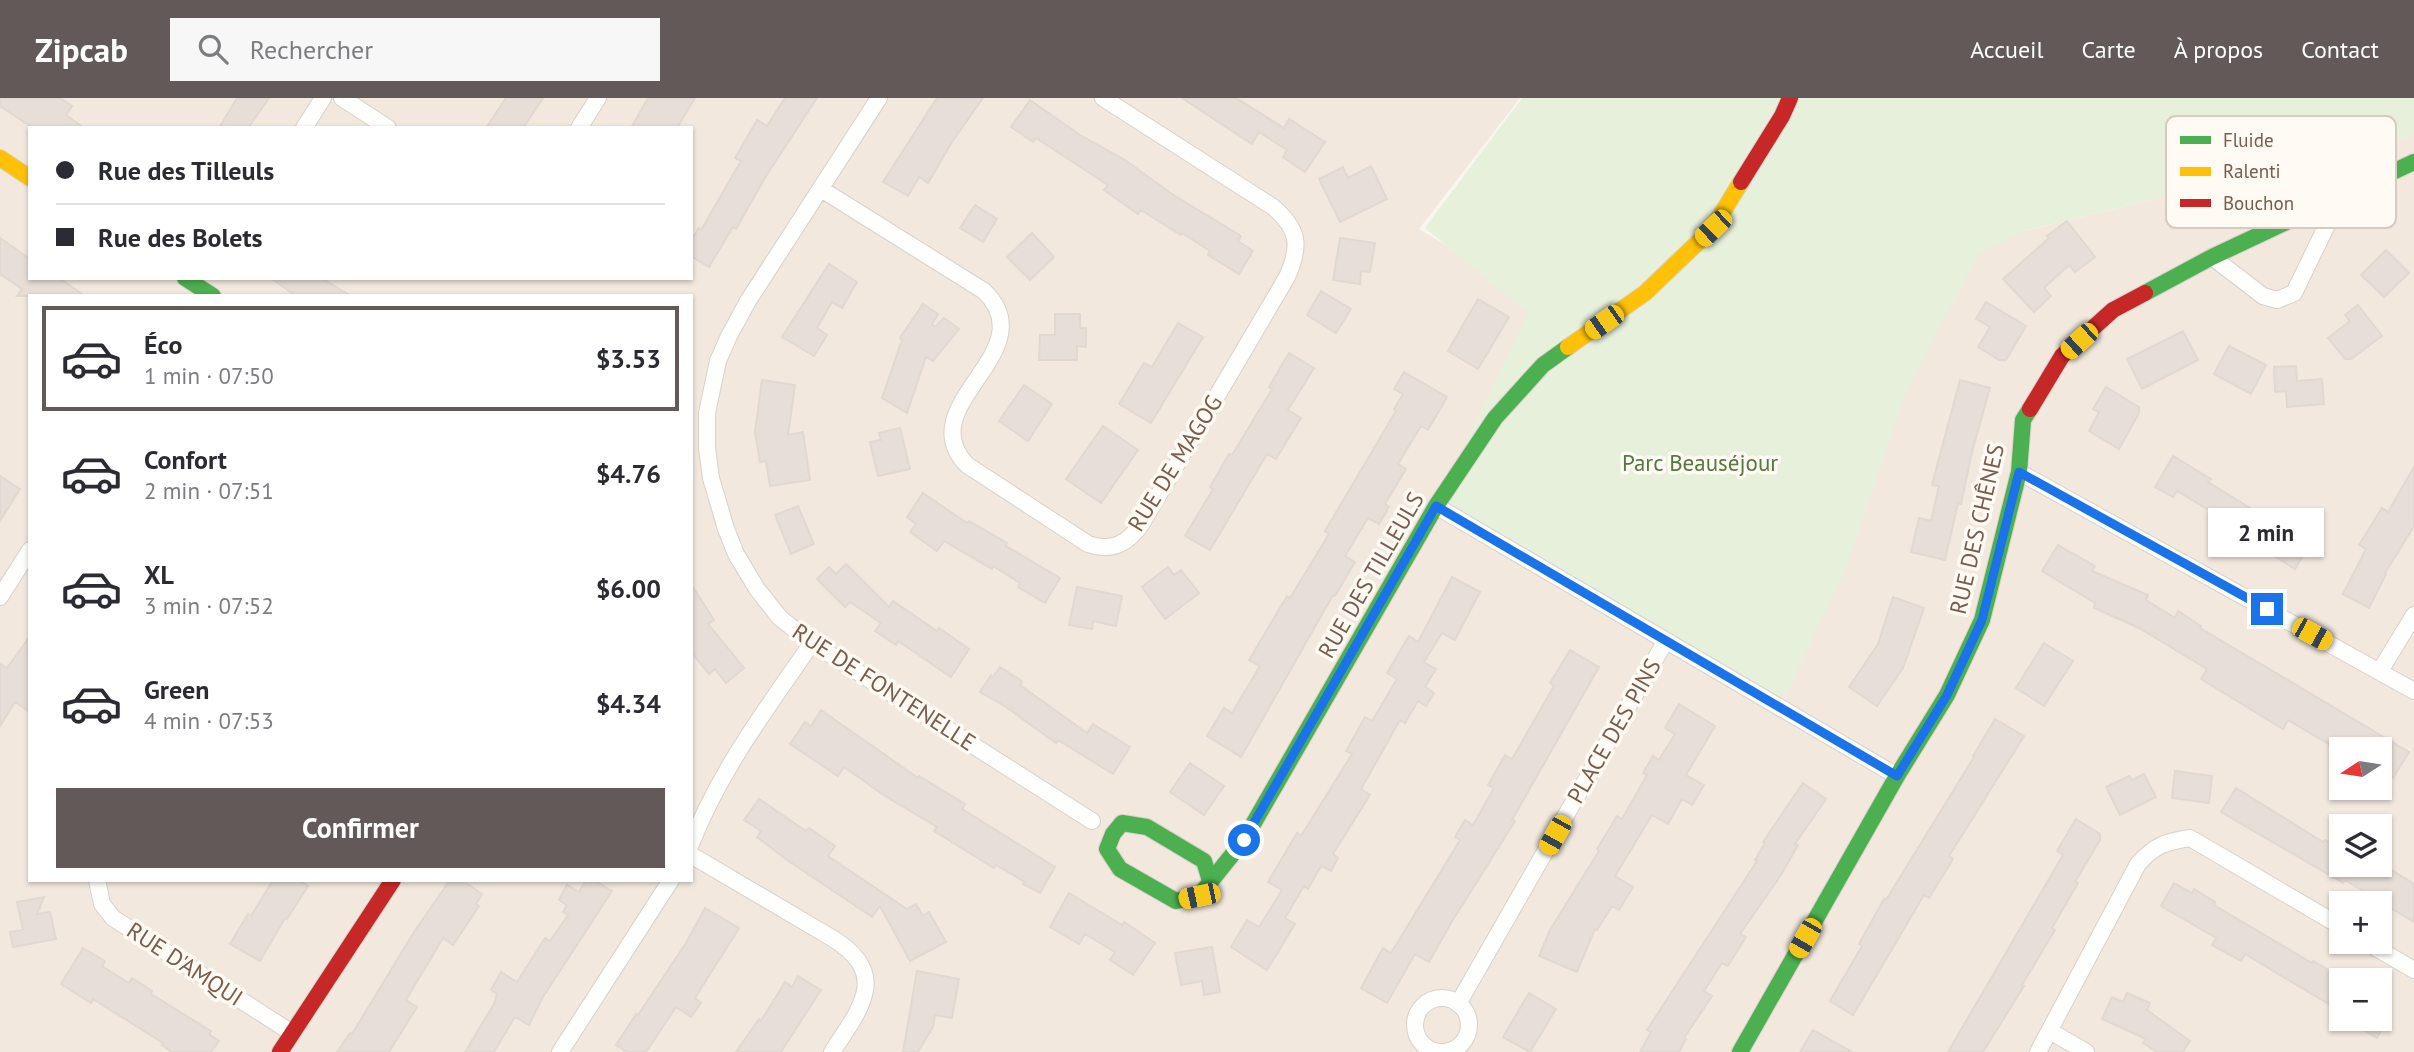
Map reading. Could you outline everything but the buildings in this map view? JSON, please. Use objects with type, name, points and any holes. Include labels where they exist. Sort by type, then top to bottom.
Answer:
[{"type":"street","points":[[305,126],[323,98]]},
{"type":"street","points":[[342,98],[385,126]]},
{"type":"street","points":[[580,126],[598,98]]},
{"type":"street","name":"RUE DE FONTENELLE","points":[[879,98],[748,301],[718,361],[699,413],[711,478],[726,529],[736,554],[757,589],[780,618],[812,643],[1092,821]]},
{"type":"street","name":"RUE DE MAGOG","points":[[821,189],[984,291],[998,306],[1001,318],[1000,338],[952,423],[952,442],[960,458],[1087,544],[1108,548],[1117,546],[1125,542],[1142,523],[1266,312],[1292,267],[1296,240],[1289,221],[1273,207],[1103,98]]},
{"type":"street","name":"RUE DES TILLEULS","points":[[1210,881],[1203,861],[1147,827],[1122,823],[1112,834],[1107,849],[1120,869],[1176,901],[1199,896],[1244,840],[1436,506],[1495,418],[1543,365],[1645,293],[1713,228],[1782,116],[1790,98]]},
{"type":"street","points":[[0,158],[28,177]]},
{"type":"street","name":"RUE DES CHÊNES","points":[[2396,170],[2414,162]]},
{"type":"street","name":"RUE DES CHÊNES","points":[[1740,1052],[1897,776],[1947,695],[1982,620],[2019,472],[2023,420],[2062,356],[2113,310],[2272,228]]},
{"type":"street","points":[[2212,257],[2263,296],[2277,300],[2294,293],[2326,228]]},
{"type":"street","points":[[191,280],[207,287]]},
{"type":"street","points":[[2019,472],[2414,691]]},
{"type":"street","points":[[1436,506],[1897,776]]},
{"type":"street","points":[[0,597],[28,553]]},
{"type":"street","points":[[2380,671],[2414,615]]},
{"type":"street","name":"PLACE DES PINS","points":[[1458,1004],[1665,642]]},
{"type":"street","points":[[693,839],[713,794],[739,749],[812,643]]},
{"type":"street","points":[[2038,1052],[2138,864],[2153,848],[2170,841],[2190,838],[2329,919]]},
{"type":"street","points":[[693,856],[839,942],[856,958],[866,987],[862,1006],[832,1052]]},
{"type":"street","name":"RUE D'AMQUI","points":[[97,882],[102,904],[113,918],[292,1033]]},
{"type":"street","points":[[280,1052],[392,882]]},
{"type":"street","points":[[560,1052],[670,882]]},
{"type":"street","points":[[2386,954],[2414,970]]},
{"type":"street","points":[[2050,1031],[2086,1052]]},
{"type":"shaded area","points":[[0,98],[1520,98],[1419,229],[1467,258],[1952,249],[2166,196],[2166,228],[2396,228],[2396,139],[2414,135],[2414,1052],[0,1052]]},
{"type":"green space","name":"Parc Beauséjour","points":[[1522,98],[2414,98],[2414,135],[2396,139],[2396,116],[2166,116],[2166,196],[2020,232],[1978,255],[1905,394],[1843,575],[1779,708],[1436,506],[1528,313],[1425,228]]},
{"type":"traffic: fast","points":[[2396,170],[2414,162]]},
{"type":"traffic: fast","points":[[2145,293],[2274,228]]},
{"type":"traffic: fast","points":[[188,280],[210,294]]},
{"type":"traffic: fast","points":[[1210,881],[1204,861],[1147,827],[1122,823],[1113,834],[1107,849],[1120,869],[1176,901],[1199,896],[1244,840],[1436,506],[1495,418],[1543,365],[1568,347]]},
{"type":"traffic: fast","points":[[1740,1052],[1897,776],[1947,695],[1982,620],[2019,472],[2023,420],[2030,409]]},
{"type":"traffic: slow","points":[[0,158],[28,177]]},
{"type":"traffic: slow","points":[[1568,347],[1645,293],[1713,228],[1741,182]]},
{"type":"traffic: jam","points":[[1741,182],[1782,116],[1790,98]]},
{"type":"traffic: jam","points":[[2030,409],[2062,356],[2113,310],[2145,293]]},
{"type":"traffic: jam","points":[[280,1052],[392,882]]},
{"type":"route","points":[[1244,840],[1436,506],[1897,776],[1947,695],[1982,620],[2019,472],[2267,609]]}]
